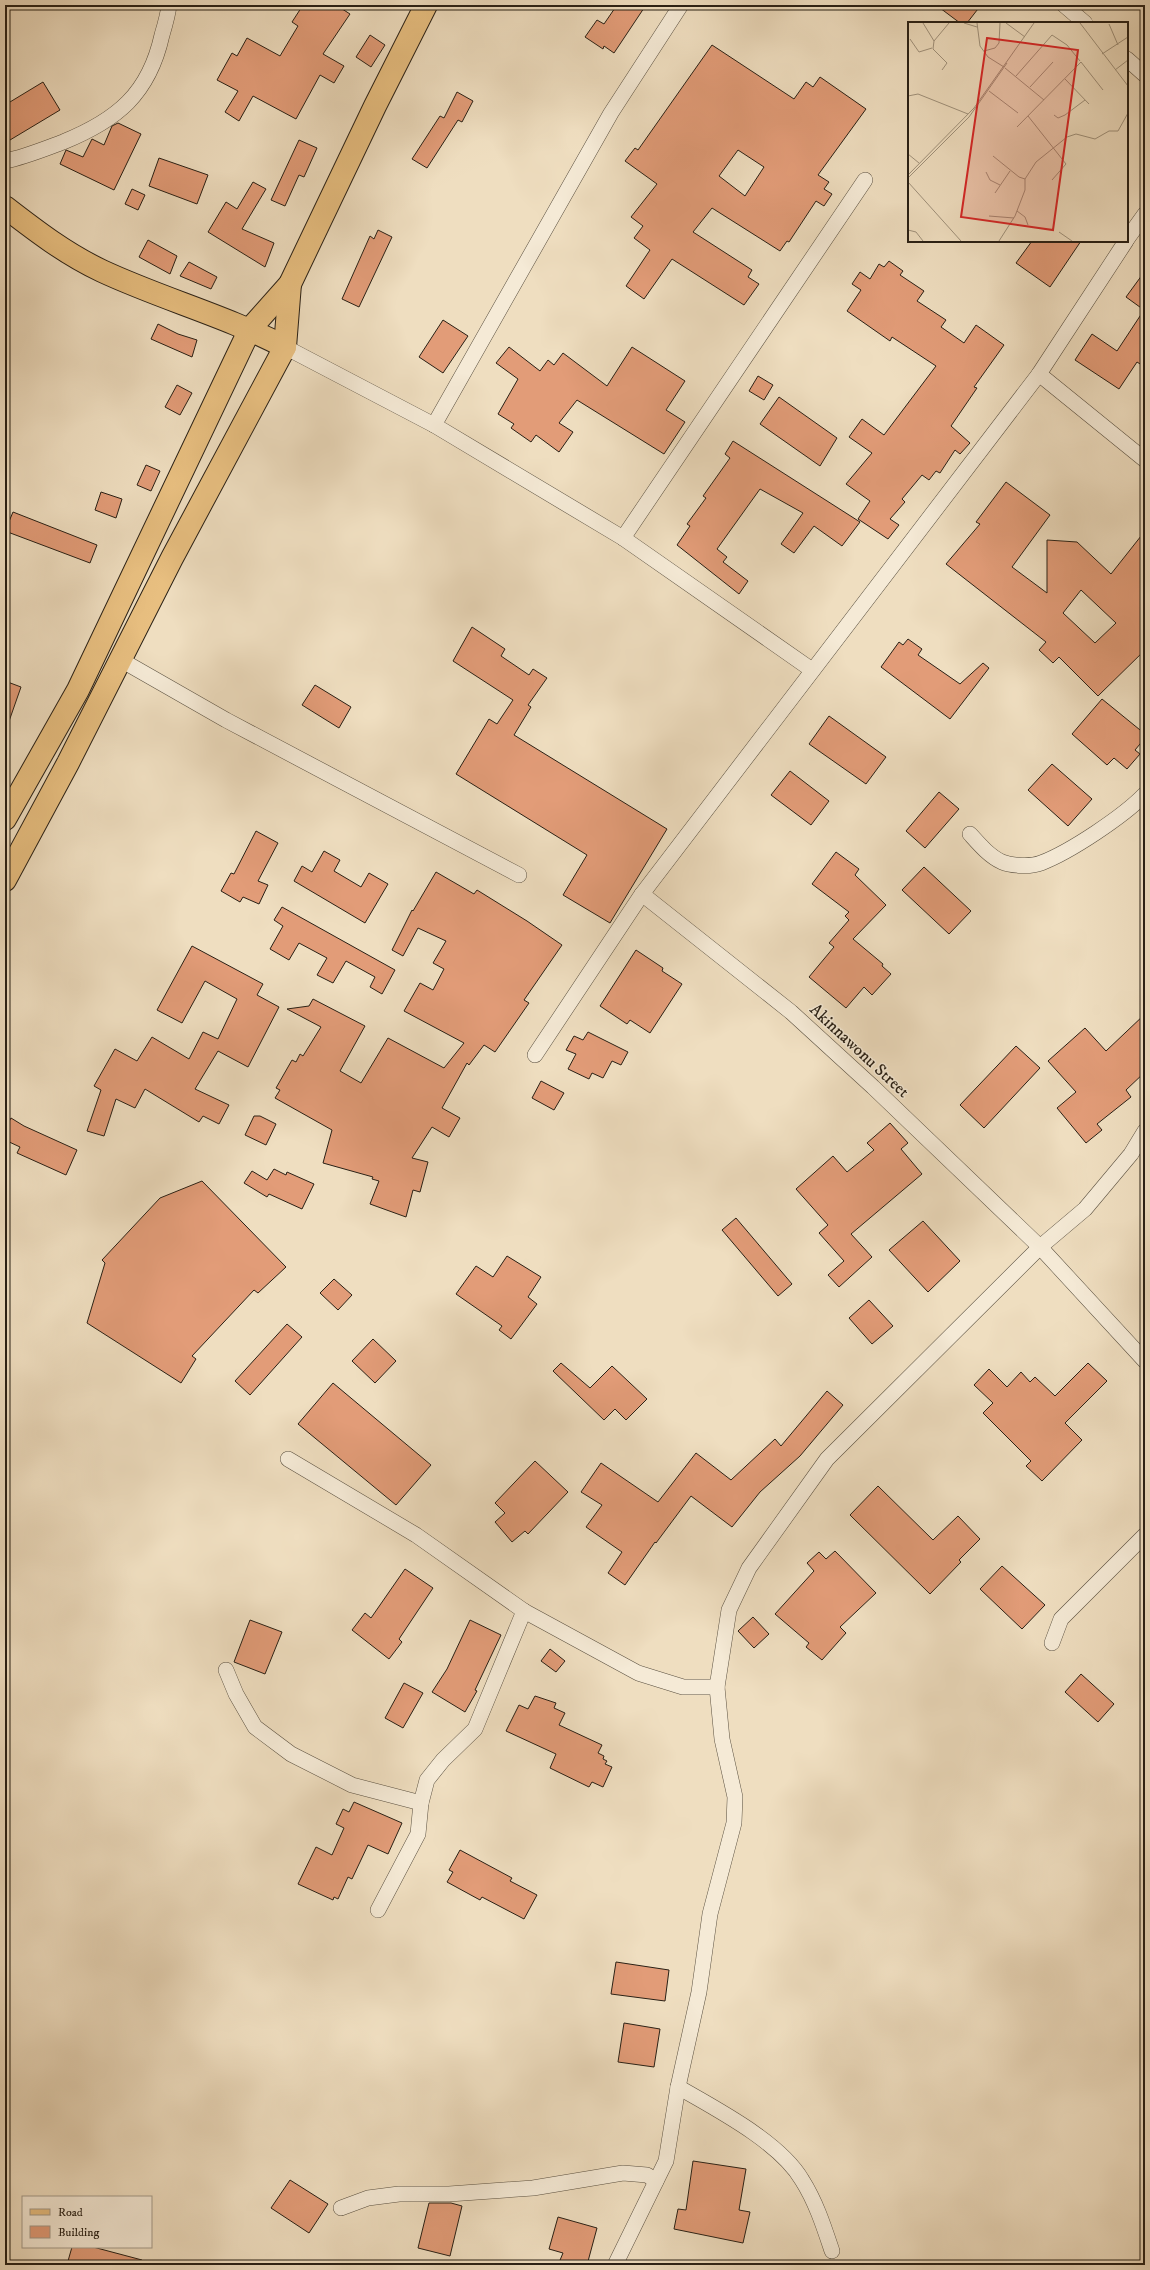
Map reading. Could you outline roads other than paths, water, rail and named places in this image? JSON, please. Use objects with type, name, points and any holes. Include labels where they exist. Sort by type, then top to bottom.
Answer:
[{"type":"main road","points":[[5,819],[78,690],[250,329],[290,284],[375,106],[426,5]]},
{"type":"main road","points":[[5,207],[47,241],[101,270],[250,329],[285,347]]},
{"type":"main road","points":[[5,880],[121,660],[172,558],[285,347],[290,284]]},
{"type":"street","points":[[5,161],[47,148],[89,131],[114,116],[138,92],[155,57],[169,5]]},
{"type":"street","points":[[434,425],[611,113],[681,5]]},
{"type":"street","points":[[1064,5],[1084,22]]},
{"type":"street","points":[[1128,61],[1145,75]]},
{"type":"street","points":[[623,538],[864,180]]},
{"type":"street","points":[[1128,237],[1145,214]]},
{"type":"street","points":[[535,1055],[642,894],[1039,374],[1125,242]]},
{"type":"street","points":[[285,347],[434,425],[623,538],[812,670]]},
{"type":"street","points":[[1039,374],[1145,460]]},
{"type":"street","points":[[121,660],[226,720],[519,875]]},
{"type":"street","points":[[970,834],[986,850],[1002,862],[1022,865],[1040,863],[1105,826],[1145,794]]},
{"type":"street","name":"Akinnawonu Street","points":[[642,894],[791,1012],[873,1087],[1040,1247],[1145,1361]]},
{"type":"street","points":[[615,2265],[666,2161],[678,2087],[699,1992],[710,1914],[734,1823],[735,1797],[722,1739],[717,1687],[729,1610],[749,1568],[828,1459],[1040,1247],[1085,1209],[1131,1154],[1145,1131]]},
{"type":"street","points":[[288,1459],[416,1535],[524,1611],[638,1674],[683,1687],[717,1687]]},
{"type":"street","points":[[1052,1643],[1061,1619],[1145,1535]]},
{"type":"street","points":[[378,1910],[418,1834],[421,1803],[427,1780],[443,1760],[475,1729],[524,1611]]},
{"type":"street","points":[[226,1670],[236,1694],[255,1727],[290,1754],[352,1785],[421,1803]]},
{"type":"street","points":[[254,1732],[321,1771],[370,1792],[421,1803]]},
{"type":"street","points":[[678,2087],[750,2130],[785,2160],[802,2179],[820,2216],[832,2251]]},
{"type":"street","points":[[341,2208],[368,2198],[399,2194],[449,2194],[533,2188],[617,2174],[647,2175],[656,2181]]}]
